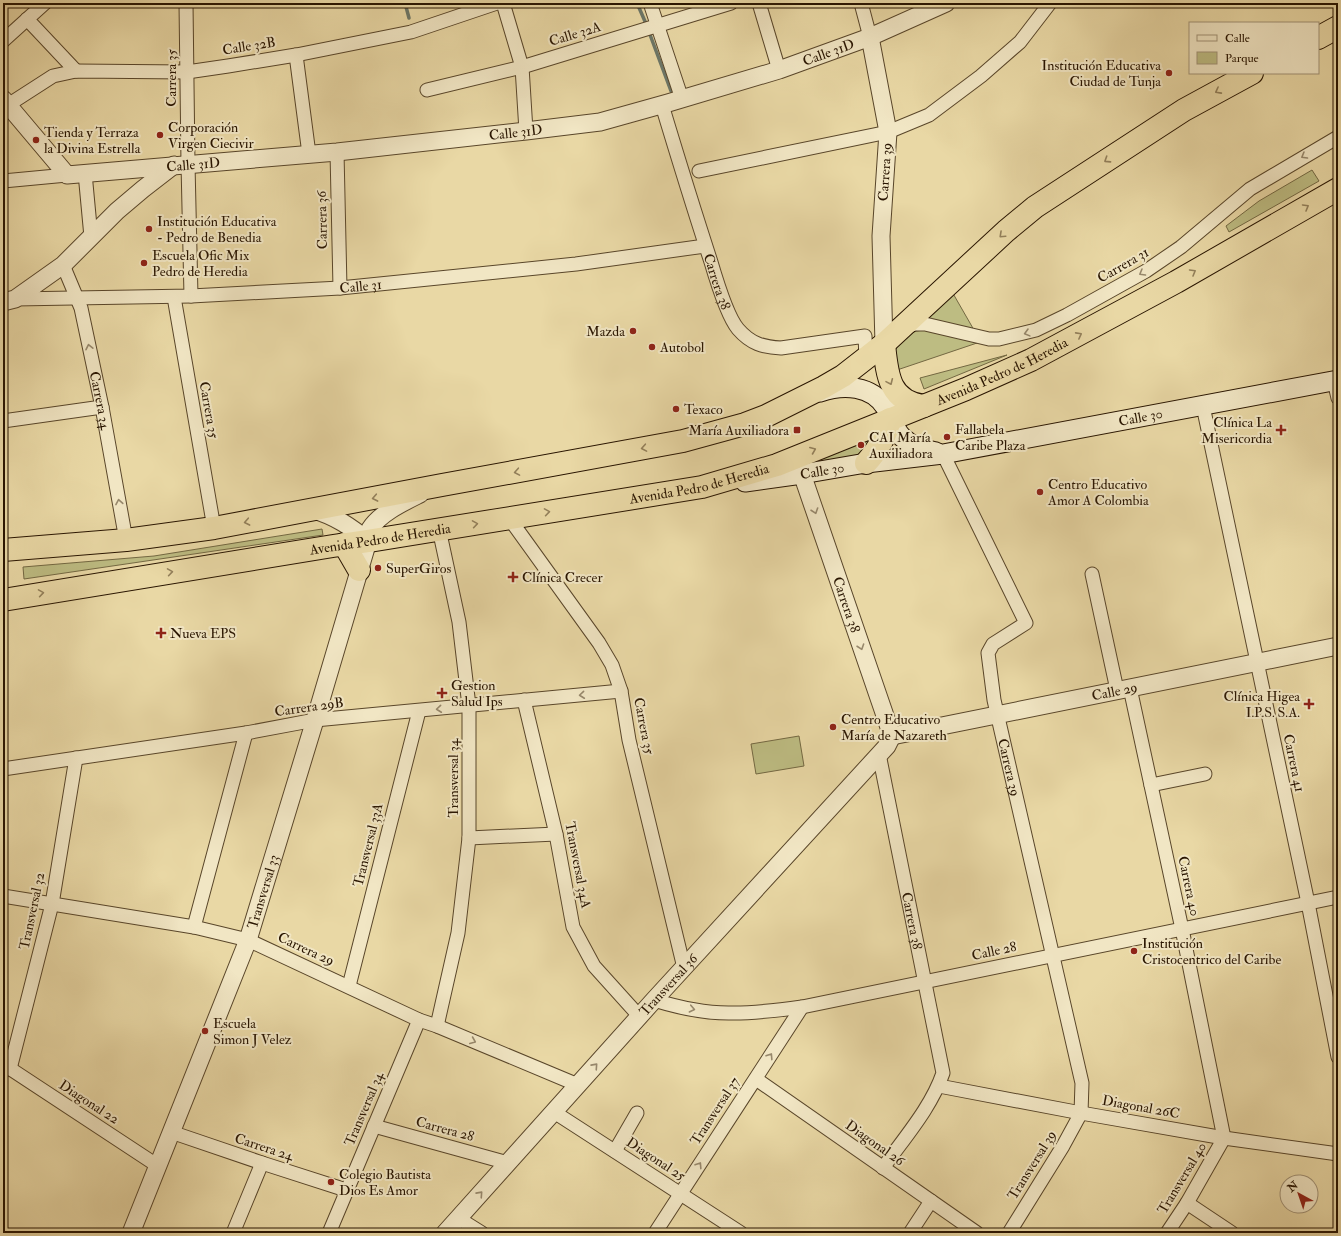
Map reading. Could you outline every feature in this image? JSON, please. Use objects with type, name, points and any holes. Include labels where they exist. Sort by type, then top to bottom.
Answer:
[{"type":"highway","points":[[1319,37],[1338,27]]},
{"type":"highway","points":[[3,550],[126,540],[214,528],[696,438],[745,424],[766,416],[824,387],[843,376],[866,359],[882,337],[1035,207],[1184,110],[1250,74]]},
{"type":"highway","name":"Avenida Pedro de Heredia","points":[[3,600],[702,487],[777,465],[1000,375],[1176,282],[1338,189]]},
{"type":"highway","points":[[882,337],[887,376],[892,388],[905,400],[924,406]]},
{"type":"highway","points":[[866,463],[882,443],[890,419]]},
{"type":"highway","points":[[344,544],[359,570]]},
{"type":"main road","name":"Calle 30","points":[[796,401],[828,389],[845,387],[868,391],[886,408],[898,433],[910,444],[920,449],[943,454]]},
{"type":"main road","name":"Calle 30","points":[[702,487],[802,474],[866,463],[943,454],[1203,406],[1337,387]]},
{"type":"street","points":[[3,41],[45,3]]},
{"type":"street","name":"Carrera 35","points":[[186,3],[187,72],[181,164],[192,296]]},
{"type":"street","name":"Calle 32B","points":[[6,102],[53,76],[76,71],[187,72],[296,55],[411,32],[497,3]]},
{"type":"street","points":[[503,3],[522,67],[526,131]]},
{"type":"street","points":[[650,3],[652,27],[682,99]]},
{"type":"street","name":"Calle 32A","points":[[427,90],[522,67],[731,3]]},
{"type":"street","points":[[759,3],[779,70]]},
{"type":"street","name":"Carrera 39","points":[[860,3],[870,37],[888,132],[881,236],[882,337]]},
{"type":"street","name":"Calle 31D","points":[[67,175],[181,164],[336,152],[600,122],[779,70],[870,37],[946,3]]},
{"type":"street","points":[[699,171],[888,132],[929,115],[981,76],[1020,42],[1050,3]]},
{"type":"street","points":[[27,19],[76,71]]},
{"type":"street","points":[[296,55],[309,154]]},
{"type":"street","points":[[6,102],[67,175]]},
{"type":"street","name":"Carrera 38","points":[[662,105],[718,285],[732,319],[738,329],[755,344],[771,348],[882,337]]},
{"type":"street","name":"Carrera 31","points":[[882,337],[910,325],[920,323],[990,339],[999,339],[1036,330],[1067,315],[1160,262],[1181,247],[1250,189],[1269,176],[1338,137]]},
{"type":"street","name":"Carrera 36","points":[[336,152],[340,288]]},
{"type":"street","name":"Calle 31","points":[[9,300],[63,265],[117,211],[138,193],[181,164]]},
{"type":"street","points":[[85,173],[91,237]]},
{"type":"street","points":[[3,181],[67,175]]},
{"type":"street","name":"Calle 31","points":[[9,300],[192,296],[340,288],[576,264],[706,246]]},
{"type":"street","name":"Carrera 34","points":[[63,265],[81,308],[102,407],[126,540]]},
{"type":"street","name":"Carrera 35","points":[[174,296],[214,528]]},
{"type":"street","name":"Carrera 41","points":[[1203,406],[1308,903],[1338,1057]]},
{"type":"street","points":[[3,421],[102,407]]},
{"type":"street","name":"Carrera 39","points":[[943,454],[1026,623],[993,644],[988,653],[997,715],[1082,1083],[1081,1113]]},
{"type":"street","name":"Carrera 38","points":[[802,474],[892,736]]},
{"type":"street","name":"Transversal 33","points":[[131,1233],[248,940],[368,541],[369,530],[386,514],[402,502],[442,485]]},
{"type":"street","points":[[314,510],[328,514],[341,521],[368,541]]},
{"type":"street","name":"Carrera 35","points":[[509,518],[599,643],[612,665],[621,691],[629,740],[684,968]]},
{"type":"street","name":"Transversal 34","points":[[438,1026],[458,933],[469,838],[468,706],[459,622],[439,529]]},
{"type":"street","name":"Carrera 40","points":[[1092,574],[1151,785],[1224,1138]]},
{"type":"street","name":"Calle 29","points":[[892,736],[1338,646]]},
{"type":"street","name":"Carrera 29B","points":[[3,769],[246,733],[315,720],[621,691]]},
{"type":"street","name":"Transversal 34A","points":[[524,700],[556,834],[573,927],[594,966],[640,1017]]},
{"type":"street","name":"Transversal 33A","points":[[349,986],[419,711]]},
{"type":"street","points":[[194,927],[246,733]]},
{"type":"street","name":"Transversal 36","points":[[445,1233],[654,1000],[887,746],[892,736]]},
{"type":"street","name":"Carrera 38","points":[[879,754],[943,1073],[939,1086]]},
{"type":"street","name":"Transversal 32","points":[[6,1067],[52,904],[76,758]]},
{"type":"street","points":[[1151,785],[1205,774]]},
{"type":"street","points":[[469,838],[556,834]]},
{"type":"street","name":"Carrera 29","points":[[3,896],[194,927],[248,940],[419,1020],[438,1026],[578,1085]]},
{"type":"street","name":"Calle 28","points":[[654,1000],[698,1011],[733,1014],[768,1012],[802,1007],[1338,897]]},
{"type":"street","name":"Transversal 37","points":[[655,1233],[802,1007]]},
{"type":"street","name":"Transversal 34","points":[[328,1233],[419,1020]]},
{"type":"street","name":"Diagonal 22","points":[[6,1067],[158,1166]]},
{"type":"street","name":"Diagonal 26","points":[[756,1079],[977,1233]]},
{"type":"street","points":[[882,1168],[932,1100],[939,1086]]},
{"type":"street","name":"Diagonal 26C","points":[[939,1086],[1224,1138],[1338,1154]]},
{"type":"street","name":"Diagonal 25","points":[[554,1112],[741,1233]]},
{"type":"street","points":[[615,1151],[638,1113]]},
{"type":"street","name":"Transversal 39","points":[[1009,1233],[1063,1146],[1081,1113]]},
{"type":"street","name":"Carrera 28","points":[[374,1126],[508,1163]]},
{"type":"street","name":"Carrera 24","points":[[171,1132],[346,1190]]},
{"type":"street","name":"Transversal 40","points":[[1167,1233],[1187,1203],[1224,1138]]},
{"type":"street","points":[[233,1233],[262,1163]]},
{"type":"street","points":[[910,1233],[931,1201]]},
{"type":"street","points":[[1187,1203],[1232,1233]]},
{"type":"street","points":[[458,1218],[482,1233]]},
{"type":"green space","points":[[1312,170],[1319,181],[1229,232],[1226,226],[1259,201]]},
{"type":"green space","points":[[951,290],[974,330],[923,318]]},
{"type":"green space","points":[[933,329],[977,343],[897,370],[894,351],[902,340],[914,332]]},
{"type":"green space","points":[[1007,355],[924,389],[920,378]]},
{"type":"green space","points":[[878,431],[869,457],[790,465]]},
{"type":"green space","points":[[322,529],[323,535],[24,579],[23,567],[154,556]]},
{"type":"green space","points":[[799,736],[804,766],[756,774],[751,744]]},
{"type":"waterway","points":[[405,3],[409,18]]},
{"type":"waterway","points":[[637,3],[647,26]]},
{"type":"waterway","points":[[649,32],[671,91]]},
{"type":"place","name":"Institución Educativa Ciudad de Tunja","points":[[1169,73]]},
{"type":"place","name":"Corporación Virgen Ciecivir","points":[[160,135]]},
{"type":"place","name":"Tienda y Terraza la Divina Estrella","points":[[36,140]]},
{"type":"place","name":"Institución Educativa - Pedro de Benedia","points":[[149,229]]},
{"type":"place","name":"Escuela Ofic Mix Pedro de Heredia","points":[[144,263]]},
{"type":"place","name":"Mazda","points":[[633,331]]},
{"type":"place","name":"Autobol","points":[[652,347]]},
{"type":"place","name":"Texaco","points":[[676,409]]},
{"type":"place","name":"María Auxiliadora","points":[[797,430]]},
{"type":"place","name":"Clínica La Misericordia","points":[[1281,430]]},
{"type":"place","name":"Fallabela Caribe Plaza","points":[[947,437]]},
{"type":"place","name":"CAI María Auxiliadora","points":[[861,445]]},
{"type":"place","name":"Centro Educativo Amor A Colombia","points":[[1040,492]]},
{"type":"place","name":"SuperGiros","points":[[378,568]]},
{"type":"place","name":"Clínica Crecer","points":[[513,577]]},
{"type":"place","name":"Nueva EPS","points":[[161,633]]},
{"type":"place","name":"Gestion Salud Ips","points":[[442,693]]},
{"type":"place","name":"Clínica Higea I.P.S. S.A.","points":[[1309,704]]},
{"type":"place","name":"Centro Educativo María de Nazareth","points":[[833,727]]},
{"type":"place","name":"Institución Cristocentrico del Caribe","points":[[1134,951]]},
{"type":"place","name":"Escuela Simon J Velez","points":[[205,1031]]},
{"type":"place","name":"Colegio Bautista Dios Es Amor","points":[[331,1182]]}]
